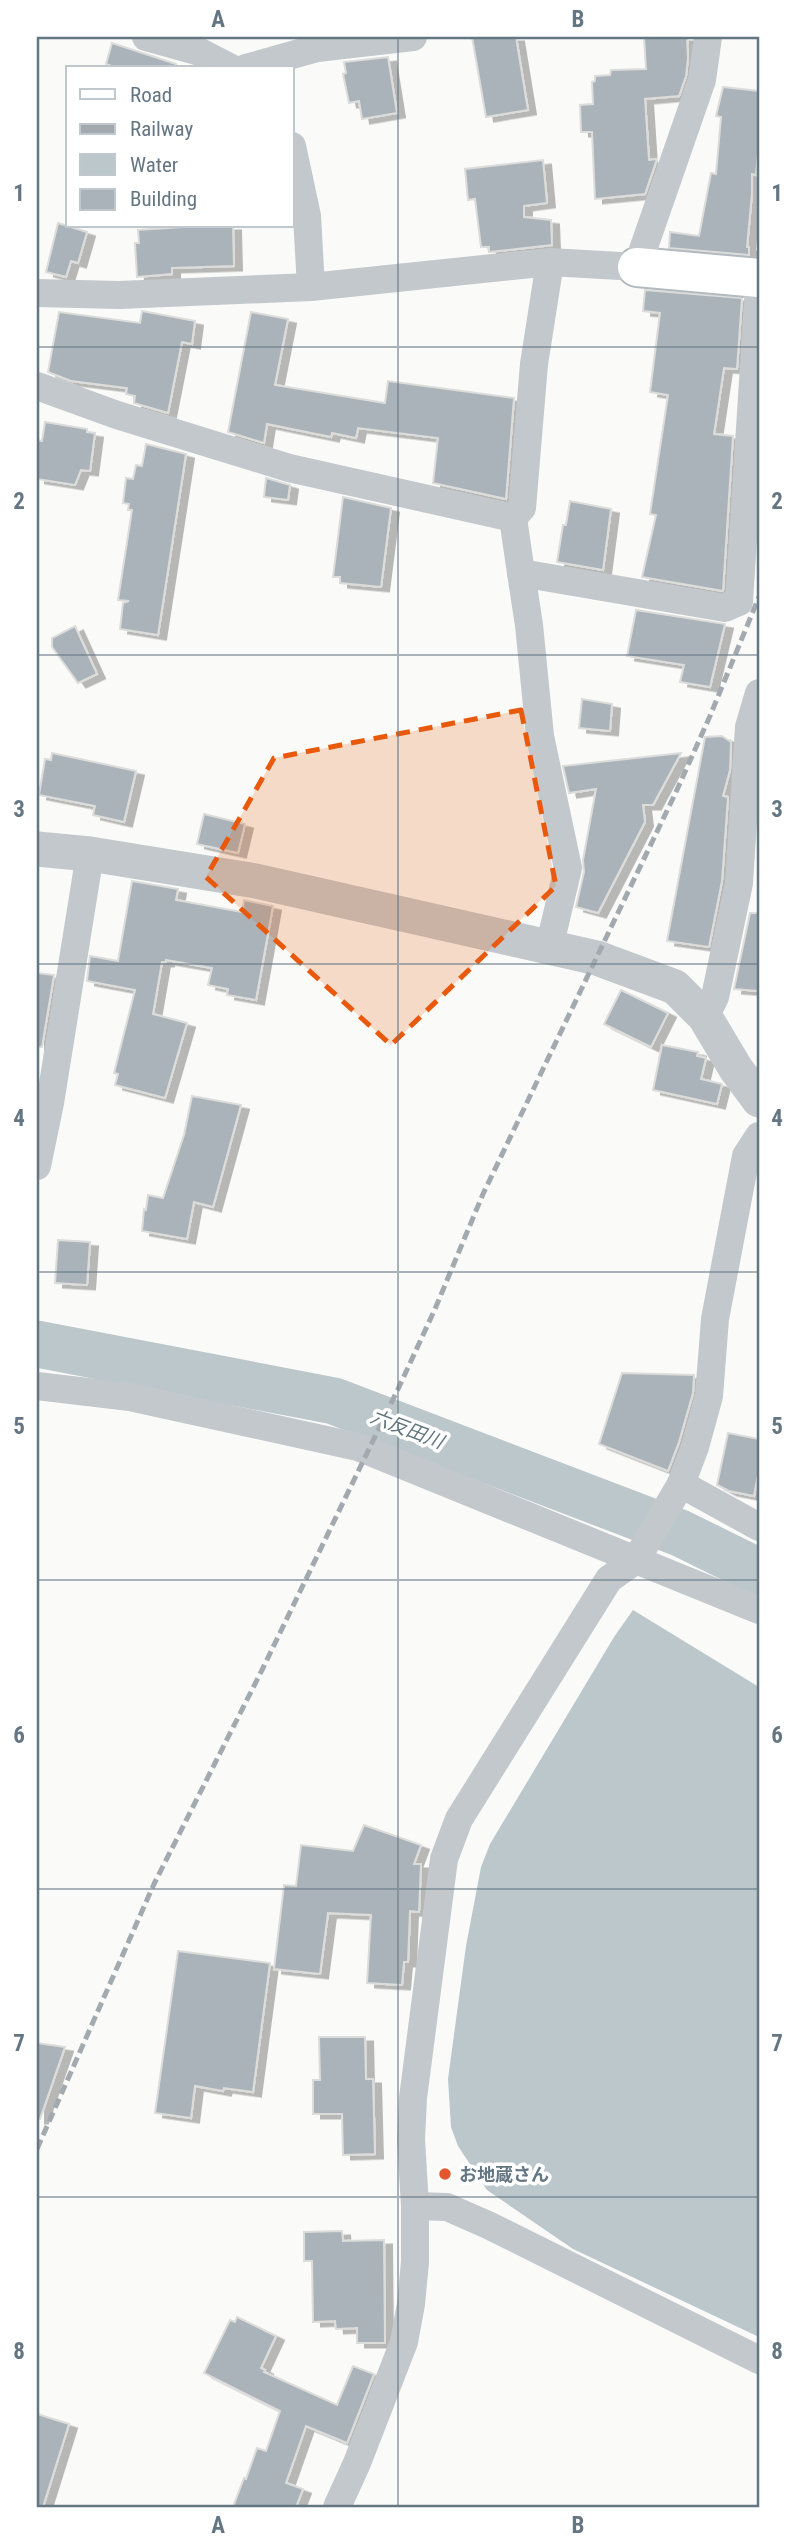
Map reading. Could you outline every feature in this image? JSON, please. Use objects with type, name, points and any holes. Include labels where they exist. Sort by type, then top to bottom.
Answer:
[{"type":"main road","points":[[636,267],[759,278]]},
{"type":"street","points":[[146,37],[200,52],[227,66]]},
{"type":"street","points":[[251,66],[316,42],[413,37]]},
{"type":"street","points":[[37,293],[119,296],[311,287],[550,262],[636,267],[702,80],[708,37]]},
{"type":"street","points":[[294,155],[307,216],[311,287]]},
{"type":"street","points":[[549,948],[568,868],[540,736],[529,625],[513,519],[522,508],[534,364],[550,262]]},
{"type":"street","points":[[521,573],[726,608],[739,602],[759,286]]},
{"type":"street","points":[[37,386],[117,415],[289,468],[513,519]]},
{"type":"street","points":[[705,1017],[715,997],[739,883],[749,727],[759,693]]},
{"type":"street","points":[[37,849],[90,854],[256,881],[597,958],[675,988],[705,1017],[736,1069],[759,1100]]},
{"type":"street","points":[[37,1166],[50,1103],[90,854]]},
{"type":"street","points":[[337,2507],[404,2342],[411,2304],[415,2262],[411,2139],[413,2098],[444,1859],[459,1819],[609,1579],[640,1555],[678,1488],[695,1447],[709,1396],[715,1319],[746,1156],[759,1136]]},
{"type":"street","points":[[37,1386],[130,1397],[358,1447],[640,1555],[759,1609]]},
{"type":"street","points":[[678,1488],[759,1527]]},
{"type":"street","points":[[415,2206],[447,2207],[488,2225],[759,2360]]},
{"type":"highlighted area","points":[[521,710],[556,886],[391,1045],[206,877],[274,758]]},
{"type":"water","points":[[633,1610],[759,1687],[759,2337],[573,2249],[487,2190],[458,2146],[451,2127],[448,2079],[466,1946],[481,1867],[490,1844],[614,1637]]},
{"type":"building","points":[[472,37],[516,37],[528,110],[486,117]]},
{"type":"building","points":[[644,37],[687,37],[686,76],[679,96],[645,99],[649,160],[657,159],[645,194],[595,199],[592,132],[581,132],[580,105],[593,104],[592,82],[595,81],[595,76],[610,75],[611,70],[646,69]]},
{"type":"building","points":[[112,43],[176,64],[112,66],[106,64]]},
{"type":"building","points":[[388,57],[397,113],[362,119],[359,101],[349,103],[343,74],[346,73],[344,62]]},
{"type":"building","points":[[723,87],[759,91],[759,141],[756,175],[752,174],[747,247],[749,255],[669,248],[670,232],[699,236],[711,173],[716,174],[721,117],[716,116]]},
{"type":"building","points":[[543,160],[547,203],[524,206],[524,217],[551,220],[552,245],[489,252],[489,247],[481,247],[475,199],[468,200],[465,169]]},
{"type":"building","points":[[58,223],[66,225],[66,228],[87,232],[78,263],[71,261],[66,277],[46,272]]},
{"type":"building","points":[[233,228],[234,266],[172,268],[172,274],[137,277],[135,243],[139,243],[138,230]]},
{"type":"building","points":[[645,290],[742,298],[737,369],[724,368],[714,434],[733,436],[723,591],[642,577],[656,515],[650,514],[668,395],[650,392],[660,313],[643,311]]},
{"type":"building","points":[[142,311],[195,321],[192,344],[182,342],[168,413],[134,403],[135,396],[126,394],[127,388],[71,381],[48,372],[59,312],[140,323]]},
{"type":"building","points":[[251,312],[288,319],[275,385],[385,403],[388,381],[514,398],[506,499],[433,483],[438,438],[358,428],[356,438],[332,433],[331,437],[267,424],[264,443],[228,432]]},
{"type":"building","points":[[45,422],[87,429],[87,432],[95,433],[90,471],[81,470],[75,485],[37,479],[37,440],[42,441]]},
{"type":"building","points":[[146,444],[186,454],[158,635],[120,629],[123,603],[129,601],[118,600],[132,510],[128,510],[129,504],[123,503],[126,478],[133,479],[136,465],[142,466]]},
{"type":"building","points":[[266,478],[290,485],[288,500],[264,497]]},
{"type":"building","points":[[343,497],[391,508],[381,587],[340,583],[340,577],[333,577]]},
{"type":"building","points":[[570,501],[611,509],[603,570],[557,562]]},
{"type":"building","points":[[636,610],[725,624],[710,687],[680,682],[684,665],[627,656]]},
{"type":"building","points":[[75,626],[97,674],[78,683],[52,647],[52,638]]},
{"type":"building","points":[[582,699],[612,704],[610,731],[579,728]]},
{"type":"building","points":[[722,736],[731,742],[730,770],[723,796],[728,797],[722,881],[709,947],[667,941],[705,737]]},
{"type":"building","points":[[52,753],[136,771],[124,822],[93,815],[95,806],[39,795],[45,759],[51,760]]},
{"type":"building","points":[[681,753],[653,805],[643,805],[645,822],[598,913],[576,907],[596,789],[569,793],[563,766]]},
{"type":"building","points":[[204,814],[245,824],[238,853],[197,844]]},
{"type":"building","points":[[132,881],[178,889],[176,900],[242,912],[244,900],[273,906],[256,1000],[227,995],[228,989],[208,985],[212,968],[166,960],[162,962],[153,1014],[187,1023],[165,1098],[115,1085],[118,1074],[114,1073],[135,990],[87,981],[90,956],[118,961]]},
{"type":"building","points":[[750,913],[759,913],[759,991],[734,989]]},
{"type":"building","points":[[37,973],[54,975],[42,1047],[37,1047]]},
{"type":"building","points":[[621,990],[668,1013],[651,1047],[604,1024]]},
{"type":"building","points":[[662,1045],[698,1052],[697,1056],[706,1058],[701,1079],[722,1084],[717,1104],[653,1090]]},
{"type":"building","points":[[192,1096],[241,1105],[213,1207],[194,1202],[187,1239],[142,1231],[148,1195],[163,1198],[184,1135]]},
{"type":"building","points":[[58,1240],[90,1242],[87,1285],[55,1283]]},
{"type":"building","points":[[622,1373],[694,1375],[693,1393],[668,1471],[599,1444]]},
{"type":"building","points":[[728,1433],[759,1439],[759,1469],[754,1496],[729,1491],[717,1485]]},
{"type":"building","points":[[364,1825],[421,1845],[414,1864],[421,1864],[419,1912],[410,1911],[408,1962],[404,1962],[402,1985],[367,1983],[371,1915],[328,1913],[320,1974],[274,1969],[284,1885],[296,1886],[301,1845],[353,1851]]},
{"type":"building","points":[[178,1951],[270,1963],[253,2092],[195,2086],[191,2118],[155,2113]]},
{"type":"building","points":[[319,2037],[365,2037],[366,2079],[373,2079],[375,2154],[343,2155],[342,2114],[313,2114],[313,2080],[320,2080]]},
{"type":"building","points":[[37,2043],[65,2047],[40,2119],[37,2119]]},
{"type":"building","points":[[342,2231],[343,2241],[384,2240],[385,2343],[357,2343],[357,2328],[336,2329],[335,2321],[313,2322],[312,2261],[304,2261],[304,2232]]},
{"type":"building","points":[[237,2317],[276,2336],[261,2368],[264,2372],[337,2405],[353,2366],[374,2374],[347,2443],[306,2426],[286,2483],[303,2489],[296,2507],[233,2507],[257,2448],[266,2451],[280,2411],[204,2373],[230,2320],[235,2322]]},
{"type":"building","points":[[37,2414],[69,2424],[43,2507],[37,2507]]},
{"type":"waterway","name":"六反田川","points":[[37,1344],[334,1401],[680,1533],[759,1572]]},
{"type":"railway","points":[[37,2149],[154,1884],[263,1668],[399,1387],[483,1194],[676,792],[759,597]]},
{"type":"place","name":"お地蔵さん","points":[[445,2174]]}]
